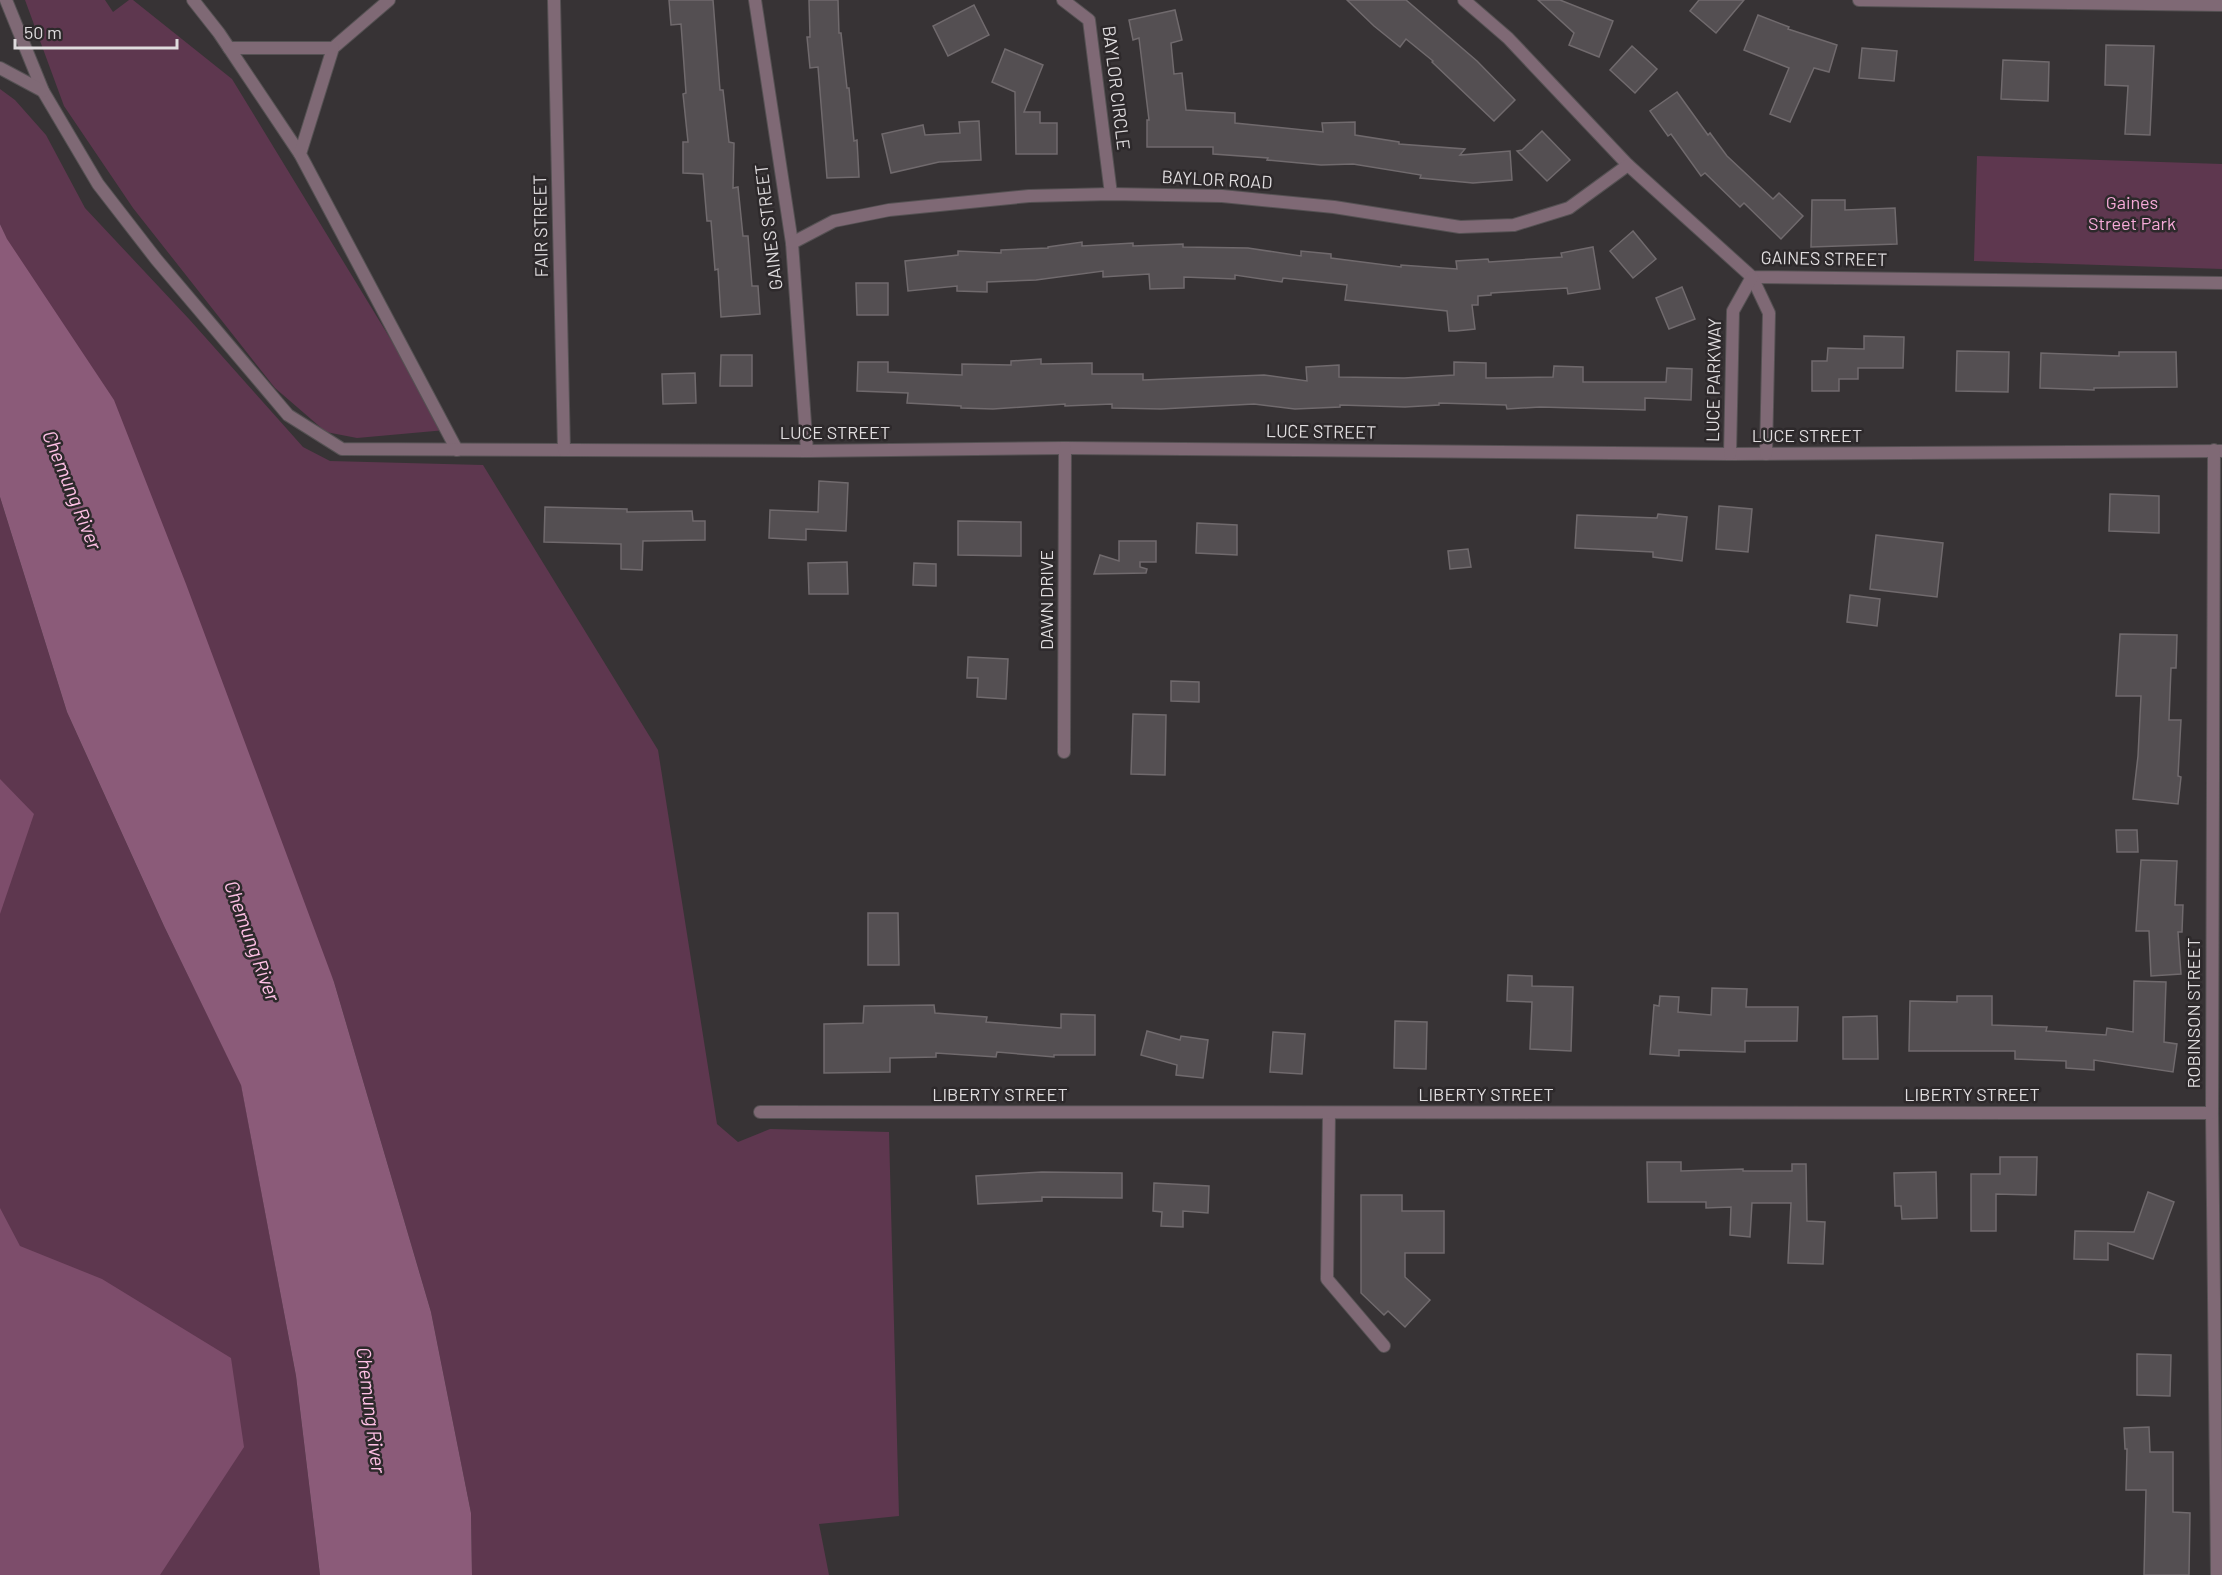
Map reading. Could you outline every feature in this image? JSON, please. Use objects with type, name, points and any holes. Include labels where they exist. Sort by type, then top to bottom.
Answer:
[{"type":"street","name":"LUCE STREET","points":[[6,0],[43,91],[98,184],[238,359],[288,415],[342,450],[807,451],[1065,448],[1730,454],[2218,451]]},
{"type":"street","points":[[193,0],[229,48],[300,154],[457,450]]},
{"type":"street","points":[[300,154],[333,48],[389,0]]},
{"type":"street","name":"FAIR STREET","points":[[554,0],[564,450]]},
{"type":"street","name":"GAINES STREET","points":[[755,0],[792,243],[807,451]]},
{"type":"street","name":"BAYLOR CIRCLE","points":[[1063,0],[1089,20],[1111,194]]},
{"type":"street","name":"GAINES STREET","points":[[1464,0],[1508,38],[1628,165],[1752,277],[2222,283]]},
{"type":"street","points":[[1859,0],[2222,5]]},
{"type":"street","points":[[229,48],[333,48]]},
{"type":"street","points":[[0,68],[43,91]]},
{"type":"street","name":"BAYLOR ROAD","points":[[792,243],[834,221],[889,210],[1029,196],[1111,194],[1222,196],[1334,207],[1460,227],[1514,225],[1569,208],[1628,165]]},
{"type":"street","points":[[1752,277],[1768,313],[1766,454]]},
{"type":"street","name":"LUCE PARKWAY","points":[[1730,454],[1733,311],[1752,277]]},
{"type":"street","name":"DAWN DRIVE","points":[[1064,752],[1065,448]]},
{"type":"street","name":"ROBINSON STREET","points":[[2217,1575],[2218,1427],[2212,1113],[2218,451]]},
{"type":"street","name":"LIBERTY STREET","points":[[760,1112],[2212,1113]]},
{"type":"street","points":[[1329,1113],[1327,1279],[1384,1346]]},
{"type":"green space","points":[[25,0],[105,0],[113,12],[129,0],[133,0],[232,79],[446,430],[357,438],[326,432],[275,388],[133,208],[64,106]]},
{"type":"green space","points":[[0,89],[15,100],[46,135],[85,208],[189,319],[303,447],[330,461],[483,465],[658,750],[717,1124],[738,1142],[770,1129],[889,1132],[899,1516],[819,1524],[829,1575],[472,1575],[471,1513],[431,1312],[334,982],[0,224]]},
{"type":"green space","name":"Gaines Street Park","points":[[1977,156],[2222,164],[2222,269],[1974,261]]},
{"type":"green space","points":[[0,497],[67,712],[164,926],[241,1084],[296,1376],[320,1575],[0,1575]]},
{"type":"shaded area","points":[[0,779],[34,814],[0,914]]},
{"type":"shaded area","points":[[0,1208],[20,1246],[102,1279],[231,1358],[244,1447],[160,1575],[0,1575]]},
{"type":"water","name":"Chemung River","points":[[0,224],[7,239],[114,400],[186,584],[334,982],[431,1312],[471,1513],[472,1575],[320,1575],[296,1376],[241,1085],[164,926],[67,712],[0,497]]},
{"type":"building","points":[[669,0],[713,0],[720,90],[723,90],[729,142],[734,143],[733,188],[738,187],[743,236],[748,236],[752,286],[758,286],[760,314],[721,317],[718,269],[715,270],[711,221],[707,221],[703,174],[683,173],[683,142],[688,142],[683,94],[686,93],[681,24],[671,25]]},
{"type":"building","points":[[809,0],[838,0],[839,33],[841,33],[847,88],[849,88],[854,141],[857,140],[859,177],[827,178],[818,67],[810,68],[807,37],[810,37]]},
{"type":"building","points":[[1347,0],[1406,0],[1477,61],[1515,100],[1494,121],[1433,61],[1406,39],[1400,47]]},
{"type":"building","points":[[1538,0],[1560,0],[1613,21],[1599,57],[1569,45],[1574,33]]},
{"type":"building","points":[[1699,0],[1744,0],[1716,33],[1690,11]]},
{"type":"building","points":[[974,5],[989,35],[948,56],[933,26]]},
{"type":"building","points":[[1175,10],[1182,40],[1171,43],[1174,74],[1182,73],[1186,110],[1235,113],[1235,123],[1323,132],[1322,123],[1355,122],[1355,135],[1399,142],[1399,144],[1465,149],[1460,155],[1510,151],[1512,180],[1473,183],[1420,178],[1421,175],[1353,164],[1321,165],[1213,154],[1213,147],[1147,147],[1147,120],[1149,120],[1139,38],[1133,40],[1129,20]]},
{"type":"building","points":[[1758,15],[1789,27],[1788,29],[1837,45],[1829,72],[1814,68],[1790,122],[1770,114],[1789,68],[1744,50]]},
{"type":"building","points":[[2106,45],[2154,46],[2150,135],[2125,134],[2128,86],[2105,85]]},
{"type":"building","points":[[1632,46],[1657,69],[1635,93],[1610,70]]},
{"type":"building","points":[[1862,48],[1897,51],[1894,81],[1859,78]]},
{"type":"building","points":[[1005,49],[1043,65],[1024,112],[1040,112],[1040,123],[1057,123],[1057,154],[1016,154],[1015,92],[992,82]]},
{"type":"building","points":[[2003,60],[2049,62],[2048,101],[2001,99]]},
{"type":"building","points":[[1677,92],[1708,135],[1710,133],[1727,156],[1773,199],[1779,193],[1803,216],[1781,239],[1744,203],[1740,207],[1705,173],[1701,176],[1671,134],[1668,136],[1650,111]]},
{"type":"building","points":[[979,121],[981,160],[939,162],[891,173],[882,134],[923,125],[925,135],[960,133],[959,122]]},
{"type":"building","points":[[1542,131],[1570,160],[1547,181],[1517,151],[1522,150]]},
{"type":"building","points":[[1812,200],[1845,200],[1845,210],[1895,208],[1897,244],[1811,247]]},
{"type":"building","points":[[1633,231],[1656,259],[1633,278],[1610,251]]},
{"type":"building","points":[[1082,242],[1082,246],[1133,243],[1133,246],[1183,244],[1183,247],[1248,248],[1301,256],[1301,251],[1331,254],[1331,258],[1401,267],[1401,265],[1457,269],[1456,261],[1488,259],[1489,262],[1562,257],[1561,253],[1593,247],[1600,289],[1568,294],[1567,288],[1491,293],[1491,295],[1478,296],[1478,305],[1472,305],[1475,329],[1456,331],[1449,331],[1447,311],[1345,300],[1347,285],[1283,278],[1282,282],[1235,275],[1235,279],[1184,277],[1184,288],[1150,289],[1149,274],[1103,277],[1103,271],[1036,280],[987,282],[987,292],[957,291],[957,286],[908,291],[905,261],[958,255],[958,251],[1001,253],[1001,250],[1048,248]]},
{"type":"building","points":[[856,283],[888,283],[888,315],[857,315]]},
{"type":"building","points":[[1682,287],[1695,319],[1669,329],[1656,298]]},
{"type":"building","points":[[1864,336],[1904,337],[1903,368],[1858,368],[1858,379],[1839,379],[1839,391],[1812,391],[1812,361],[1827,361],[1828,348],[1864,349]]},
{"type":"building","points":[[1957,351],[2009,352],[2008,392],[1956,391]]},
{"type":"building","points":[[2119,352],[2176,352],[2177,387],[2094,388],[2094,390],[2040,388],[2041,353],[2119,356]]},
{"type":"building","points":[[721,355],[752,355],[752,386],[720,386]]},
{"type":"building","points":[[1041,359],[1041,364],[1092,363],[1092,374],[1143,374],[1143,380],[1264,375],[1307,381],[1306,367],[1339,365],[1339,377],[1404,378],[1454,375],[1454,362],[1486,363],[1486,378],[1553,377],[1554,366],[1583,367],[1583,382],[1666,382],[1667,368],[1692,369],[1691,400],[1645,398],[1645,410],[1540,407],[1507,409],[1506,405],[1439,403],[1439,405],[1405,407],[1340,405],[1340,407],[1295,409],[1254,404],[1161,409],[1112,408],[1112,404],[1065,406],[1065,404],[993,409],[907,403],[908,393],[857,391],[858,362],[888,362],[888,372],[962,375],[962,364],[1011,365],[1011,361]]},
{"type":"building","points":[[695,373],[696,403],[663,404],[662,374]]},
{"type":"building","points":[[819,481],[848,483],[846,531],[806,529],[806,540],[769,538],[770,510],[818,512]]},
{"type":"building","points":[[2110,494],[2159,496],[2159,533],[2109,531]]},
{"type":"building","points":[[1719,506],[1752,509],[1748,552],[1716,549]]},
{"type":"building","points":[[545,507],[627,509],[627,512],[692,511],[693,521],[705,521],[705,540],[643,541],[642,570],[621,569],[621,544],[544,542]]},
{"type":"building","points":[[1658,514],[1687,517],[1682,561],[1653,557],[1653,552],[1575,548],[1577,515],[1657,518]]},
{"type":"building","points":[[958,521],[1021,522],[1021,556],[958,555]]},
{"type":"building","points":[[1197,523],[1237,525],[1237,555],[1196,553]]},
{"type":"building","points":[[1876,535],[1943,543],[1937,597],[1870,589]]},
{"type":"building","points":[[1119,541],[1156,541],[1156,562],[1140,562],[1140,567],[1147,569],[1146,573],[1094,574],[1100,555],[1119,561]]},
{"type":"building","points":[[1468,549],[1471,567],[1450,569],[1448,551]]},
{"type":"building","points":[[847,562],[848,594],[809,594],[808,563]]},
{"type":"building","points":[[914,563],[936,564],[936,586],[913,585]]},
{"type":"building","points":[[1850,595],[1880,599],[1877,626],[1847,622]]},
{"type":"building","points":[[2120,634],[2177,635],[2176,668],[2171,668],[2169,720],[2181,720],[2178,776],[2181,777],[2178,804],[2133,799],[2141,696],[2116,696]]},
{"type":"building","points":[[968,657],[1008,659],[1006,699],[977,697],[978,678],[967,678]]},
{"type":"building","points":[[1171,681],[1199,682],[1199,702],[1171,701]]},
{"type":"building","points":[[1133,714],[1166,715],[1165,775],[1131,774]]},
{"type":"building","points":[[2116,830],[2137,830],[2138,852],[2117,852]]},
{"type":"building","points":[[2141,860],[2177,861],[2175,905],[2183,905],[2182,932],[2178,932],[2181,974],[2151,976],[2149,931],[2136,931]]},
{"type":"building","points":[[868,913],[898,913],[899,965],[868,965]]},
{"type":"building","points":[[1508,975],[1532,976],[1532,986],[1573,987],[1571,1051],[1530,1049],[1532,1002],[1507,1001]]},
{"type":"building","points":[[2134,981],[2166,982],[2164,1042],[2177,1044],[2173,1072],[2094,1060],[2094,1070],[2066,1068],[2066,1061],[2015,1059],[2015,1051],[1909,1051],[1910,1001],[1957,1002],[1957,996],[1992,996],[1992,1025],[2047,1027],[2046,1031],[2106,1035],[2107,1028],[2133,1032]]},
{"type":"building","points":[[1712,988],[1747,989],[1746,1007],[1798,1007],[1797,1041],[1745,1041],[1745,1052],[1679,1050],[1679,1056],[1650,1054],[1654,1005],[1659,1006],[1660,996],[1679,997],[1678,1012],[1711,1015]]},
{"type":"building","points":[[934,1005],[935,1013],[987,1017],[986,1022],[1061,1028],[1061,1014],[1095,1015],[1095,1055],[1054,1055],[1054,1057],[997,1052],[996,1057],[936,1053],[936,1057],[890,1058],[890,1072],[824,1073],[824,1024],[863,1023],[864,1006]]},
{"type":"building","points":[[1877,1016],[1878,1059],[1843,1059],[1843,1017]]},
{"type":"building","points":[[1395,1021],[1427,1022],[1426,1069],[1394,1068]]},
{"type":"building","points":[[1147,1031],[1180,1040],[1181,1036],[1208,1040],[1203,1078],[1176,1075],[1177,1065],[1141,1055]]},
{"type":"building","points":[[1273,1032],[1305,1034],[1302,1074],[1270,1072]]},
{"type":"building","points":[[2000,1157],[2037,1157],[2036,1195],[1996,1194],[1996,1231],[1971,1231],[1971,1174],[2000,1174]]},
{"type":"building","points":[[1647,1162],[1681,1162],[1681,1171],[1743,1169],[1743,1171],[1792,1171],[1792,1164],[1806,1164],[1807,1221],[1825,1222],[1823,1264],[1788,1263],[1791,1203],[1752,1203],[1750,1237],[1730,1235],[1731,1207],[1706,1208],[1706,1202],[1648,1202]]},
{"type":"building","points":[[1042,1172],[1122,1173],[1122,1198],[1042,1197],[1042,1201],[978,1204],[976,1176]]},
{"type":"building","points":[[1936,1172],[1937,1218],[1902,1219],[1901,1206],[1895,1206],[1894,1173]]},
{"type":"building","points":[[1154,1183],[1209,1186],[1208,1213],[1183,1211],[1183,1227],[1161,1226],[1162,1212],[1153,1211]]},
{"type":"building","points":[[2148,1192],[2174,1202],[2153,1259],[2108,1243],[2108,1260],[2074,1259],[2075,1231],[2134,1232]]},
{"type":"building","points":[[1361,1195],[1402,1195],[1402,1211],[1444,1211],[1444,1253],[1405,1253],[1405,1277],[1430,1300],[1405,1327],[1388,1311],[1384,1315],[1361,1293]]},
{"type":"building","points":[[2137,1354],[2171,1355],[2170,1396],[2137,1395]]},
{"type":"building","points":[[2149,1427],[2150,1452],[2173,1452],[2173,1512],[2190,1513],[2189,1575],[2144,1575],[2146,1490],[2126,1490],[2127,1449],[2125,1449],[2124,1428]]}]
